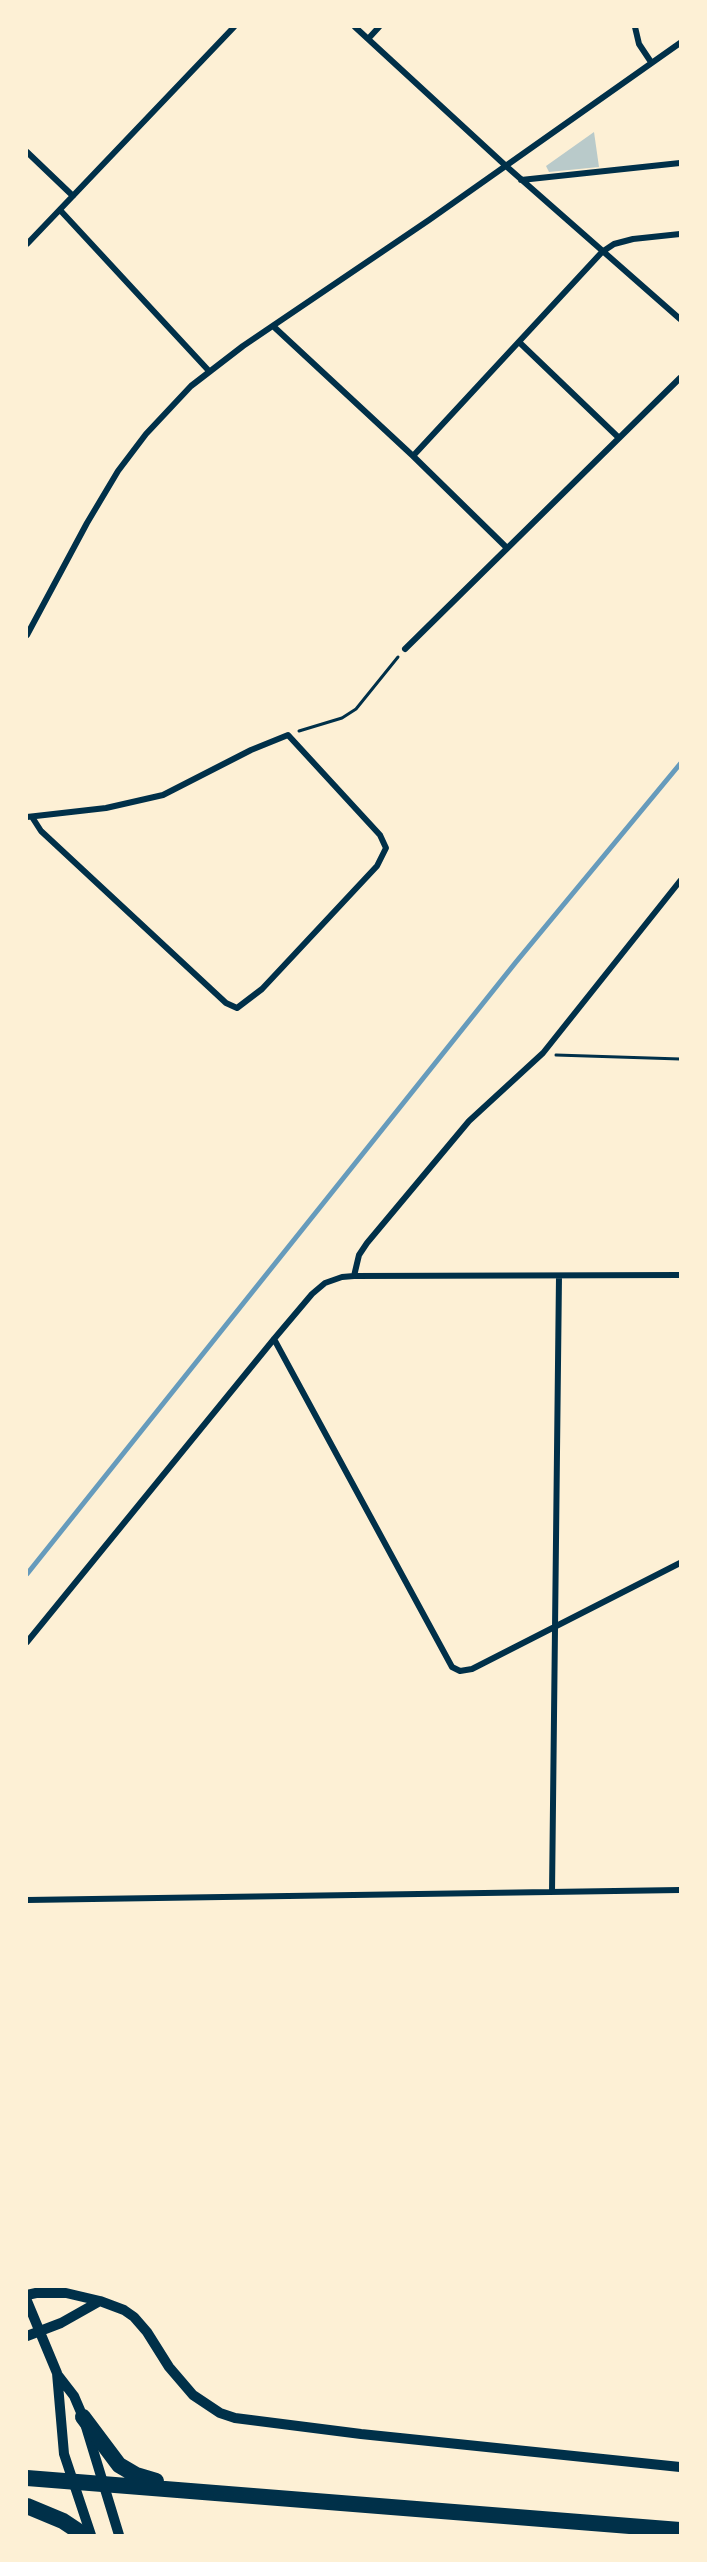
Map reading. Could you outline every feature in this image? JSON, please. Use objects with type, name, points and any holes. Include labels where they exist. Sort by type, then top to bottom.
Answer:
[{"type":"highway","points":[[83,2416],[119,2465],[136,2475],[185,2491]]},
{"type":"highway","points":[[27,2478],[680,2530]]},
{"type":"highway","points":[[27,2506],[63,2521],[84,2535]]},
{"type":"street","points":[[27,244],[234,27]]},
{"type":"street","points":[[355,27],[521,180],[679,317]]},
{"type":"street","points":[[368,39],[379,27]]},
{"type":"street","points":[[635,27],[639,44],[651,62]]},
{"type":"street","points":[[27,635],[82,531],[118,471],[162,415],[209,371],[506,166],[680,42]]},
{"type":"street","points":[[27,152],[73,196]]},
{"type":"street","points":[[521,180],[680,163]]},
{"type":"street","points":[[60,210],[209,371]]},
{"type":"street","points":[[413,456],[602,252],[614,244],[633,239],[680,234]]},
{"type":"street","points":[[273,326],[413,456],[507,548]]},
{"type":"street","points":[[519,342],[618,437]]},
{"type":"street","points":[[405,649],[680,378]]},
{"type":"street","points":[[288,735],[380,835],[384,841],[385,852],[377,866],[262,989],[237,1008],[226,1003],[41,831],[29,817],[106,808],[163,795],[251,750],[288,735]]},
{"type":"street","points":[[354,1276],[362,1249],[388,1217],[470,1121],[543,1053],[680,881]]},
{"type":"street","points":[[27,1642],[318,1288],[336,1278],[354,1276],[680,1275]]},
{"type":"street","points":[[552,1892],[559,1276]]},
{"type":"street","points":[[274,1339],[452,1667],[460,1671],[472,1669],[680,1563]]},
{"type":"street","points":[[27,1900],[680,1890]]},
{"type":"street","points":[[27,2295],[51,2292],[83,2296],[100,2301],[134,2317],[193,2395],[220,2413],[235,2418],[361,2434],[680,2467]]},
{"type":"street","points":[[27,2301],[57,2373],[74,2396],[83,2416],[119,2535]]},
{"type":"street","points":[[27,2336],[82,2312],[100,2301]]},
{"type":"street","points":[[57,2373],[62,2444],[91,2535]]},
{"type":"path","points":[[288,735],[342,718],[356,709],[405,649]]},
{"type":"path","points":[[543,1053],[565,1056],[680,1059]]},
{"type":"shaded area","points":[[594,132],[599,167],[549,172],[546,166]]},
{"type":"waterway","points":[[27,1574],[516,962],[680,764]]}]
